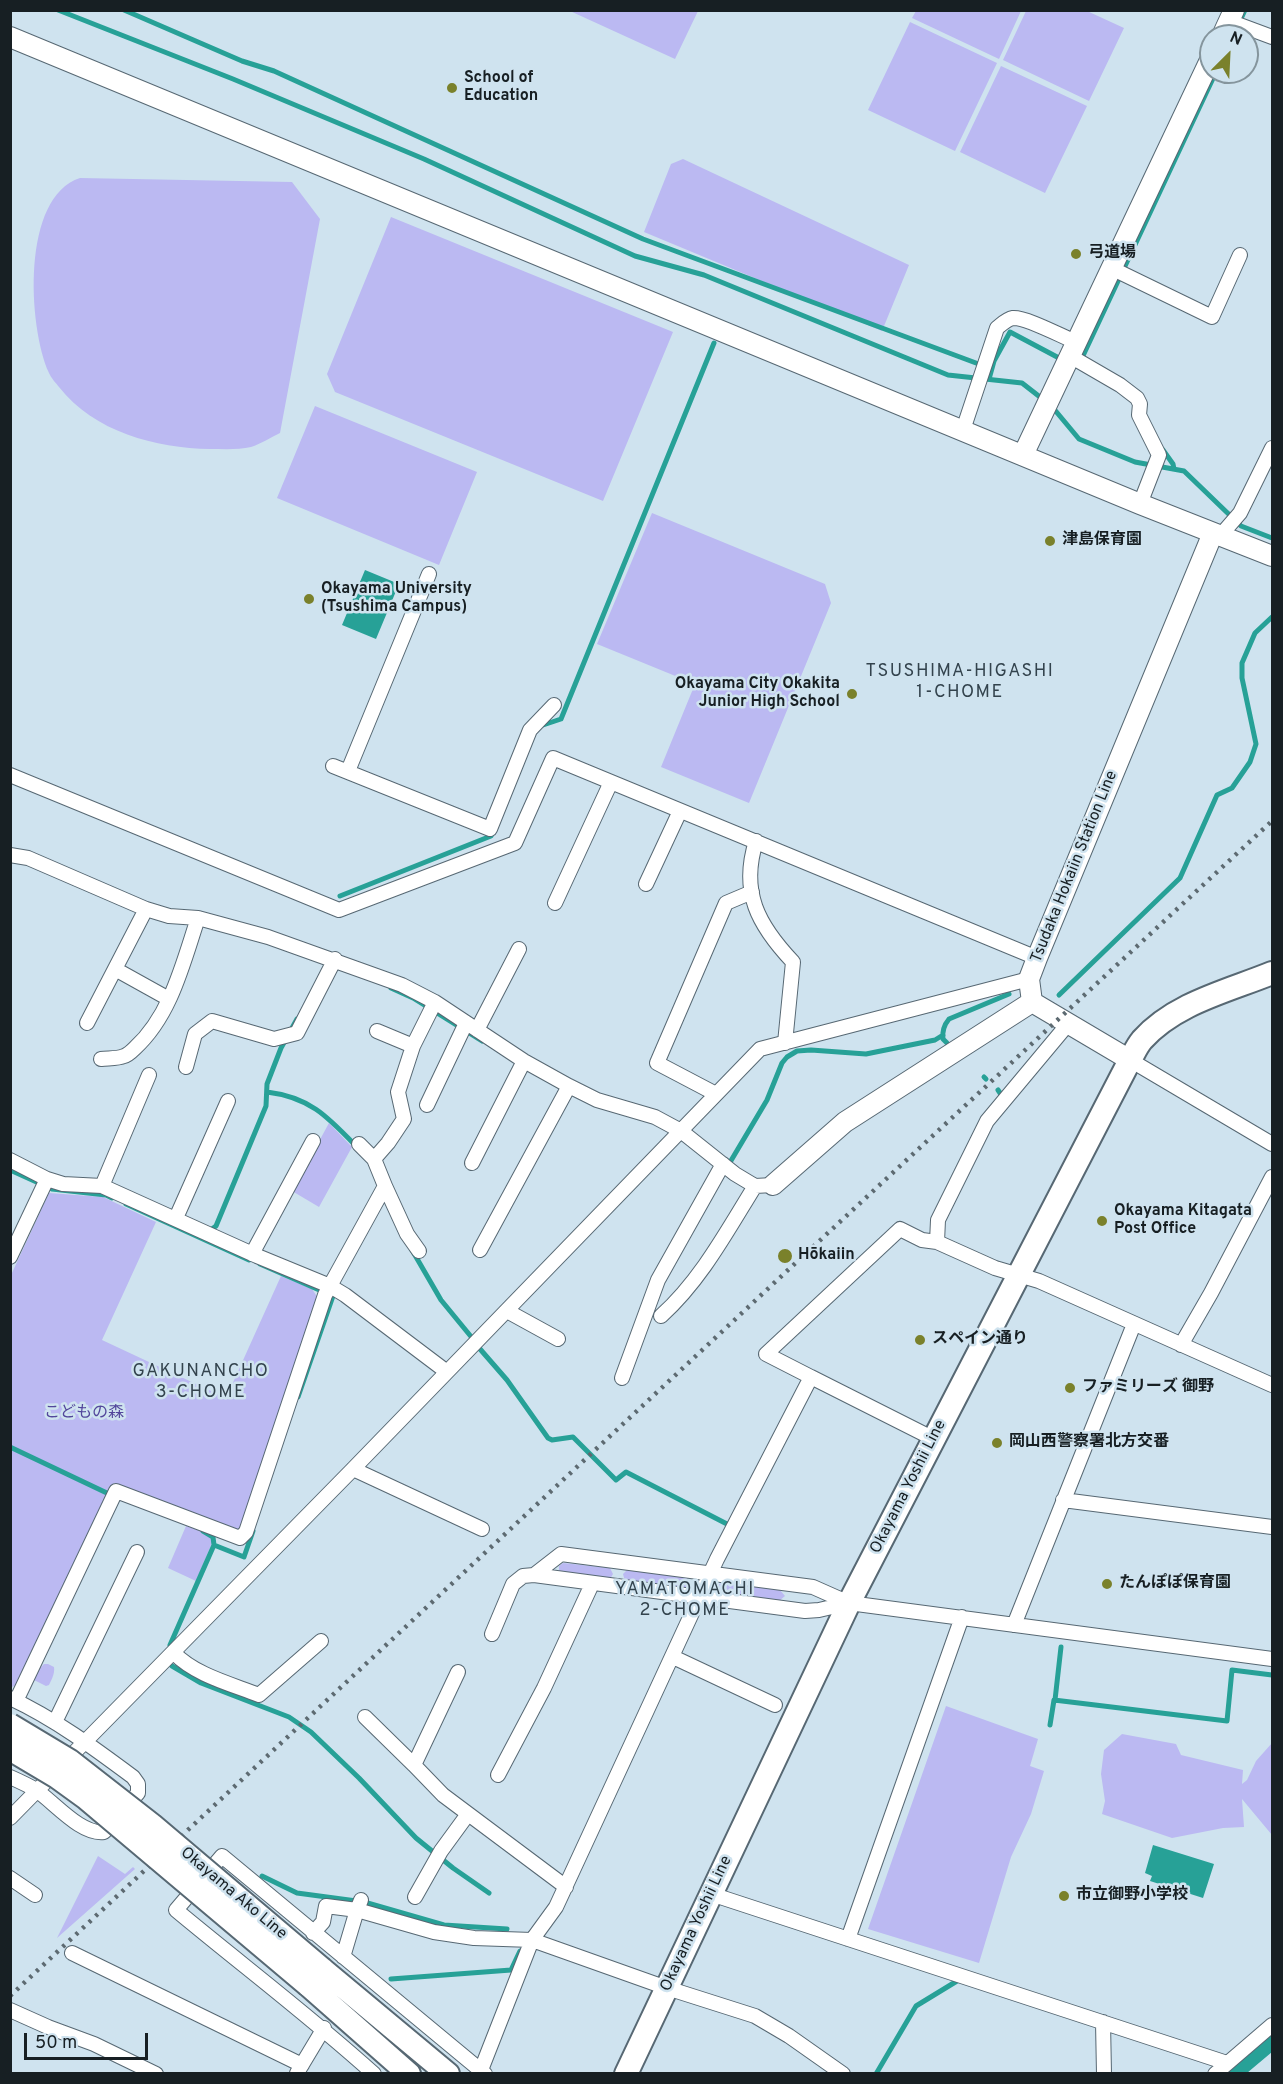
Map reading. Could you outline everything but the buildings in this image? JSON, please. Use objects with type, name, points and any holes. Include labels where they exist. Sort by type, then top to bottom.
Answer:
[{"type":"main road","name":"Okayama Yoshii Line","points":[[626,2073],[849,1603],[1141,1041],[1161,1022],[1183,1008],[1272,973]]},
{"type":"main road","name":"Okayama Ako Line","points":[[10,1725],[70,1761],[143,1818],[315,1977],[410,2073]]},
{"type":"main road","name":"Okayama Ako Line","points":[[10,1749],[57,1777],[86,1798],[315,1977],[448,2073]]},
{"type":"street","points":[[1233,23],[1272,37]]},
{"type":"street","points":[[10,37],[1140,504],[1226,526],[1272,556]]},
{"type":"street","points":[[1023,455],[1119,272],[1200,84]]},
{"type":"street","points":[[1119,272],[1212,316],[1240,255]]},
{"type":"street","points":[[963,430],[997,328],[1013,318],[1023,319],[1137,398],[1140,408],[1139,415],[1159,455],[1140,504]]},
{"type":"street","points":[[1226,526],[1272,448]]},
{"type":"street","name":"Tsudaka Hokaiin Station Line","points":[[1032,1002],[1029,979],[1037,958],[1226,526]]},
{"type":"street","points":[[348,771],[429,574]]},
{"type":"street","points":[[333,766],[490,829],[530,730],[554,705]]},
{"type":"street","points":[[10,775],[339,910],[515,843],[553,758],[1037,958]]},
{"type":"street","points":[[555,903],[611,782]]},
{"type":"street","points":[[646,884],[680,811]]},
{"type":"street","points":[[756,841],[749,873],[753,905],[775,944],[793,962],[785,1042]]},
{"type":"street","points":[[10,855],[28,858],[146,909],[169,916],[198,918],[268,937],[332,965],[402,985],[432,1008],[568,1086],[597,1100],[655,1117],[681,1131],[735,1174],[764,1185]]},
{"type":"street","points":[[716,1094],[657,1063],[726,903],[752,892]]},
{"type":"street","points":[[87,1023],[146,909]]},
{"type":"street","points":[[101,1059],[125,1056],[130,1053],[154,1027],[169,999],[198,918]]},
{"type":"street","points":[[427,1105],[467,1028],[519,949]]},
{"type":"street","points":[[186,1067],[195,1034],[212,1021],[274,1039],[297,1033],[332,965]]},
{"type":"street","points":[[115,969],[169,999]]},
{"type":"street","points":[[10,1818],[174,1653],[760,1049],[1029,979]]},
{"type":"street","points":[[661,1316],[674,1304],[710,1259],[764,1185],[845,1122],[1032,1002],[1272,1143]]},
{"type":"street","points":[[374,1159],[404,1119],[398,1092],[413,1046],[432,1008]]},
{"type":"street","points":[[938,1242],[938,1220],[987,1121],[1068,1024]]},
{"type":"street","points":[[377,1031],[413,1046]]},
{"type":"street","points":[[472,1163],[524,1061]]},
{"type":"street","points":[[102,1185],[149,1075]]},
{"type":"street","points":[[480,1250],[568,1086]]},
{"type":"street","points":[[176,1218],[228,1101]]},
{"type":"street","points":[[252,1254],[313,1142]]},
{"type":"street","points":[[359,1144],[374,1159],[407,1234],[419,1251]]},
{"type":"street","points":[[10,1160],[45,1184],[102,1185],[327,1291],[345,1295],[447,1372]]},
{"type":"street","points":[[622,1378],[658,1280],[723,1164]]},
{"type":"street","points":[[1180,1345],[1211,1293],[1272,1177]]},
{"type":"street","points":[[10,1257],[45,1184]]},
{"type":"street","points":[[10,1777],[37,1791],[86,1829],[96,1833],[104,1832],[138,1793],[138,1784],[133,1777],[85,1741],[13,1700],[116,1491],[240,1538],[246,1532],[327,1291],[385,1186]]},
{"type":"street","points":[[934,1439],[766,1354],[900,1229],[922,1240],[938,1242],[995,1268],[1039,1281],[1272,1385]]},
{"type":"street","points":[[507,1311],[558,1338]]},
{"type":"street","points":[[1014,1624],[1134,1324]]},
{"type":"street","points":[[374,2073],[324,2028],[176,1910],[222,1856],[483,2072],[532,1940],[556,1906],[566,1887],[711,1573],[811,1377]]},
{"type":"street","points":[[353,1469],[482,1529]]},
{"type":"street","points":[[1063,1500],[1272,1527]]},
{"type":"street","points":[[55,1722],[137,1551]]},
{"type":"street","points":[[534,1575],[561,1554],[813,1587],[849,1603],[1272,1659]]},
{"type":"street","points":[[617,1587],[620,1561]]},
{"type":"street","points":[[492,1634],[513,1584],[523,1576],[534,1575],[805,1611],[849,1603]]},
{"type":"street","points":[[498,1775],[544,1688],[592,1584]]},
{"type":"street","points":[[848,1939],[962,1617]]},
{"type":"street","points":[[174,1653],[183,1662],[258,1695],[321,1641]]},
{"type":"street","points":[[673,1657],[775,1705]]},
{"type":"street","points":[[414,1765],[458,1672]]},
{"type":"street","points":[[365,1717],[443,1795],[566,1887]]},
{"type":"street","points":[[415,1897],[439,1856],[468,1814]]},
{"type":"street","points":[[10,1878],[35,1895]]},
{"type":"street","points":[[711,1894],[1227,2064]]},
{"type":"street","points":[[343,1957],[359,1905]]},
{"type":"street","points":[[314,1933],[323,1922],[326,1906],[359,1905],[434,1932],[474,1938],[532,1940],[667,1988],[755,2016],[843,2073]]},
{"type":"street","points":[[72,1953],[299,2069],[324,2028]]},
{"type":"street","points":[[10,2010],[94,2044],[156,2073]]},
{"type":"street","points":[[1103,2022],[1104,2073]]},
{"type":"street","points":[[1215,2073],[1272,2025]]},
{"type":"green space","points":[[916,10],[1021,11],[999,59],[912,18]]},
{"type":"green space","points":[[570,11],[698,11],[675,59]]},
{"type":"green space","points":[[1026,11],[1087,11],[1124,28],[1089,101],[1003,60]]},
{"type":"green space","points":[[910,22],[997,63],[955,151],[868,110]]},
{"type":"green space","points":[[1001,66],[1087,106],[1045,193],[960,152]]},
{"type":"green space","points":[[683,159],[909,265],[882,331],[644,232],[671,164]]},
{"type":"green space","points":[[80,178],[292,182],[320,219],[280,433],[255,446],[236,449],[189,448],[148,441],[108,426],[90,416],[73,403],[54,380],[49,373],[42,352],[37,325],[34,265],[39,236],[47,210],[61,190]]},
{"type":"green space","points":[[391,217],[673,332],[603,501],[335,392],[327,374]]},
{"type":"green space","points":[[315,406],[477,472],[439,565],[277,498]]},
{"type":"green space","points":[[652,513],[825,584],[831,603],[749,803],[661,767],[695,684],[597,644]]},
{"type":"green space","points":[[329,1123],[352,1147],[319,1207],[292,1191]]},
{"type":"green space","name":"こどもの森","points":[[49,1193],[103,1197],[156,1222],[102,1340],[226,1398],[281,1276],[312,1289],[318,1298],[242,1527],[236,1530],[114,1483],[19,1684],[12,1687],[11,1275]]},
{"type":"green space","points":[[186,1526],[206,1533],[212,1538],[196,1581],[168,1568]]},
{"type":"green space","points":[[563,1563],[610,1568],[613,1574],[610,1579],[562,1574],[559,1572],[559,1566]]},
{"type":"green space","points":[[627,1570],[686,1577],[691,1583],[685,1588],[625,1581],[623,1574]]},
{"type":"green space","points":[[724,1582],[780,1590],[785,1596],[779,1601],[723,1593],[717,1589],[717,1585]]},
{"type":"green space","points":[[44,1664],[54,1667],[52,1678],[46,1686],[34,1680],[33,1675]]},
{"type":"green space","points":[[946,1706],[1038,1739],[1030,1766],[1044,1771],[1031,1814],[1011,1857],[979,1963],[868,1929]]},
{"type":"green space","points":[[1122,1734],[1176,1744],[1181,1755],[1243,1770],[1242,1784],[1247,1780],[1256,1761],[1272,1743],[1272,1835],[1242,1799],[1244,1827],[1223,1828],[1172,1838],[1102,1814],[1105,1801],[1101,1774],[1104,1750]]},
{"type":"green space","points":[[98,1856],[125,1874],[133,1867],[135,1869],[57,1938]]},
{"type":"shaded area","points":[[365,570],[399,584],[376,639],[342,625]]},
{"type":"shaded area","points":[[1153,1845],[1214,1864],[1203,1898],[1150,1881],[1152,1876],[1145,1873]]},
{"type":"shaded area","points":[[1272,2031],[1272,2052],[1247,2073],[1222,2074]]},
{"type":"waterway","points":[[58,10],[233,79],[424,159],[635,256],[704,275],[948,375],[1022,383],[1040,397]]},
{"type":"waterway","points":[[124,10],[242,61],[274,71],[643,239],[976,363]]},
{"type":"waterway","points":[[1239,24],[1245,10]]},
{"type":"waterway","points":[[1081,360],[1210,84]]},
{"type":"waterway","points":[[989,379],[994,361],[1010,332],[1059,358]]},
{"type":"waterway","points":[[540,726],[561,719],[714,343]]},
{"type":"waterway","points":[[1054,409],[1079,439],[1135,462],[1184,471],[1241,526],[1272,538]]},
{"type":"waterway","points":[[1163,450],[1174,469]]},
{"type":"waterway","points":[[1059,995],[1180,878],[1217,795],[1232,788],[1250,762],[1256,744],[1242,678],[1242,663],[1255,633],[1272,617]]},
{"type":"waterway","points":[[340,896],[491,836],[494,829]]},
{"type":"waterway","points":[[391,988],[413,998],[482,1041]]},
{"type":"waterway","points":[[947,1043],[943,1039],[943,1033],[949,1019],[1009,994]]},
{"type":"waterway","points":[[212,1229],[216,1226],[266,1106],[267,1084],[281,1048],[297,1019]]},
{"type":"waterway","points":[[729,1164],[767,1100],[782,1063],[787,1057],[797,1051],[811,1050],[866,1054],[935,1040],[943,1035]]},
{"type":"waterway","points":[[267,1092],[295,1098],[306,1103],[326,1117],[355,1145]]},
{"type":"waterway","points":[[10,1170],[52,1189],[106,1195],[112,1198]]},
{"type":"waterway","points":[[126,1204],[249,1260]]},
{"type":"waterway","points":[[412,1250],[441,1300],[473,1339]]},
{"type":"waterway","points":[[260,1264],[333,1296],[298,1397]]},
{"type":"waterway","points":[[480,1349],[507,1380],[548,1438],[552,1440],[573,1437],[616,1480],[626,1472],[727,1524]]},
{"type":"waterway","points":[[10,1447],[109,1494]]},
{"type":"waterway","points":[[203,1531],[213,1537],[214,1545]]},
{"type":"waterway","points":[[170,1645],[214,1545],[244,1557],[253,1531]]},
{"type":"waterway","points":[[1055,1700],[1061,1647]]},
{"type":"waterway","points":[[172,1666],[201,1683],[289,1717],[311,1732],[416,1838],[489,1893]]},
{"type":"waterway","points":[[1050,1725],[1054,1700],[1227,1721],[1232,1670],[1272,1675]]},
{"type":"waterway","points":[[262,1876],[297,1893],[364,1902],[444,1925],[507,1929]]},
{"type":"waterway","points":[[391,1979],[511,1970],[520,1951]]},
{"type":"waterway","points":[[876,2074],[916,2006],[957,1981]]},
{"type":"railway","points":[[10,1996],[1272,821]]},
{"type":"place","name":"School of Education","points":[[452,88]]},
{"type":"place","name":"弓道場","points":[[1076,254]]},
{"type":"place","name":"津島保育園","points":[[1050,541]]},
{"type":"place","name":"Okayama University (Tsushima Campus)","points":[[309,599]]},
{"type":"place","name":"Okayama City Okakita Junior High School","points":[[852,694]]},
{"type":"place","name":"Okayama Kitagata Post Office","points":[[1102,1221]]},
{"type":"place","name":"Hōkaiin","points":[[785,1256]]},
{"type":"place","name":"スペイン通り","points":[[920,1340]]},
{"type":"place","name":"ファミリーズ 御野","points":[[1070,1388]]},
{"type":"place","name":"岡山西警察署北方交番","points":[[997,1443]]},
{"type":"place","name":"たんぽぽ保育園","points":[[1107,1584]]},
{"type":"place","name":"市立御野小学校","points":[[1064,1896]]},
{"type":"district","name":"TSUSHIMA-HIGASHI 1-CHOME","points":[[960,682]]},
{"type":"district","name":"GAKUNANCHO 3-CHOME","points":[[201,1382]]},
{"type":"district","name":"YAMATOMACHI 2-CHOME","points":[[685,1600]]}]
